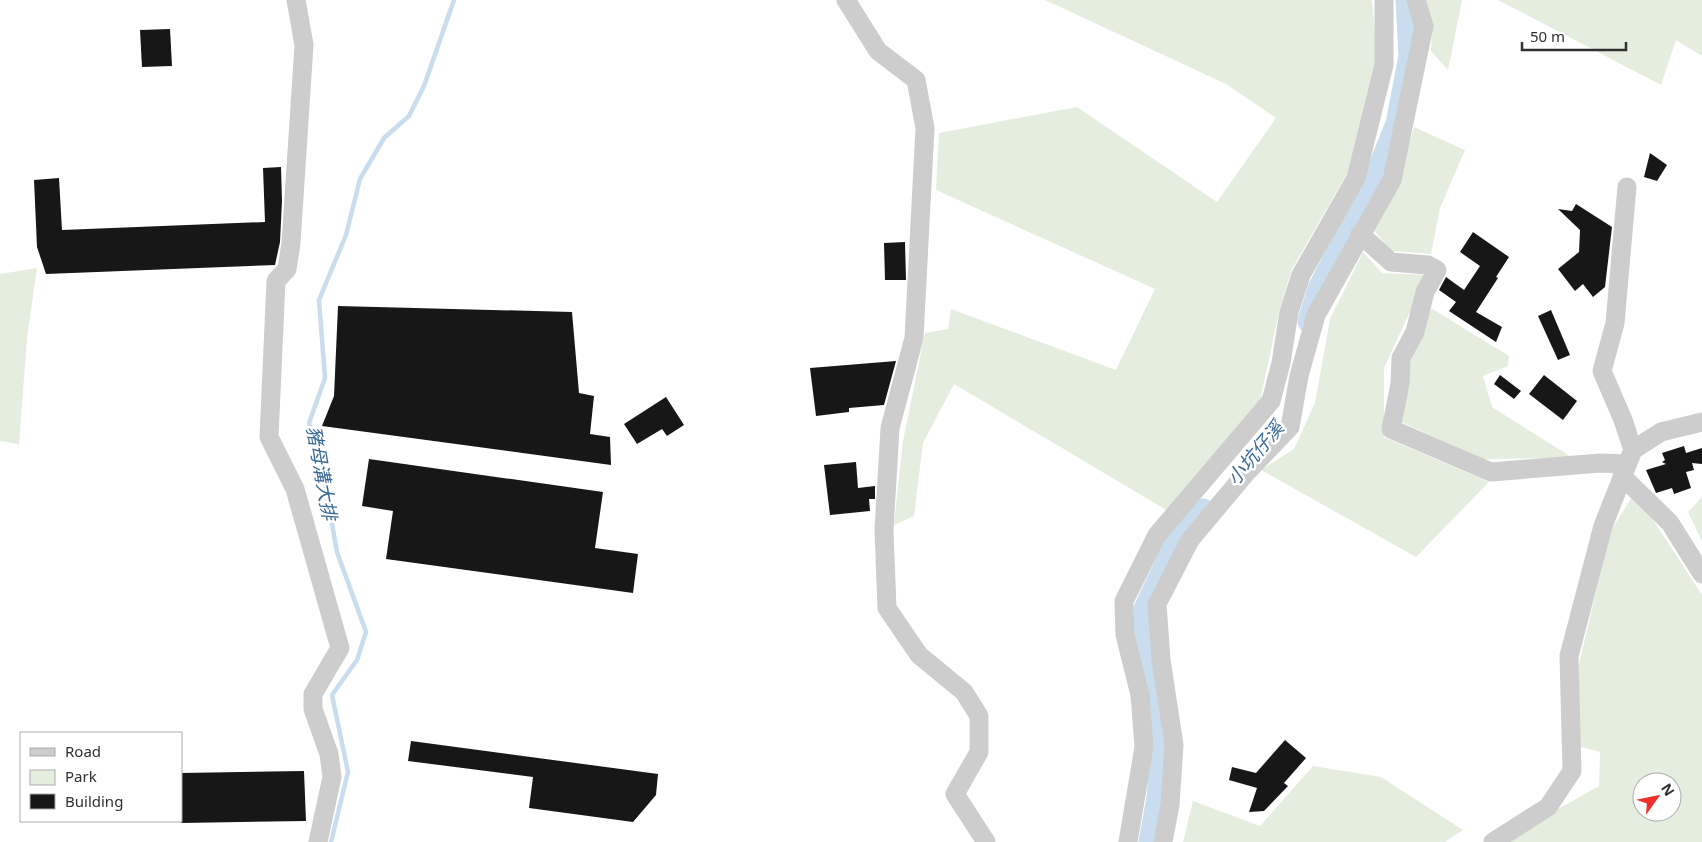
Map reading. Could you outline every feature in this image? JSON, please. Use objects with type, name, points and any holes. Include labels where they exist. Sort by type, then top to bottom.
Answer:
[{"type":"street","points":[[296,0],[304,45],[291,243],[287,269],[276,281],[269,437],[295,489],[340,648],[313,694],[312,708],[329,754],[332,777],[318,842]]},
{"type":"street","points":[[846,0],[878,51],[916,80],[925,128],[914,338],[890,428],[884,530],[887,608],[919,655],[964,692],[979,716],[979,752],[955,794],[986,842]]},
{"type":"street","points":[[1128,842],[1144,747],[1140,695],[1125,635],[1124,601],[1157,535],[1271,401],[1281,363],[1289,312],[1300,275],[1356,178],[1384,65],[1384,0]]},
{"type":"street","points":[[1163,842],[1170,805],[1174,746],[1161,660],[1157,604],[1190,540],[1246,473],[1290,427],[1299,376],[1316,315],[1392,180],[1424,26],[1416,0]]},
{"type":"street","points":[[1627,187],[1615,323],[1602,371],[1623,420],[1628,464],[1670,523],[1702,574]]},
{"type":"street","points":[[1360,234],[1391,262],[1428,265],[1437,270],[1425,292],[1415,332],[1401,358],[1400,384],[1391,429],[1490,472],[1600,463],[1628,464]]},
{"type":"street","points":[[1493,842],[1548,807],[1572,771],[1569,656],[1603,526],[1628,464],[1661,432],[1702,422]]},
{"type":"green space","points":[[1045,0],[1372,0],[1377,58],[1349,170],[1292,269],[1280,308],[1260,401],[1168,511],[954,384],[923,443],[914,516],[894,525],[903,441],[925,333],[948,329],[951,309],[1116,370],[1155,289],[936,190],[939,133],[1077,107],[1217,202],[1276,118],[1226,84]]},
{"type":"green space","points":[[1424,0],[1462,0],[1448,70],[1431,51],[1432,28]]},
{"type":"green space","points":[[1498,0],[1702,0],[1702,56],[1676,40],[1661,85]]},
{"type":"green space","points":[[1414,127],[1465,150],[1440,208],[1431,254],[1391,251],[1372,228],[1399,177]]},
{"type":"green space","points":[[1363,252],[1382,273],[1427,275],[1384,368],[1384,437],[1489,482],[1416,557],[1261,470],[1294,449],[1315,403],[1330,319]]},
{"type":"green space","points":[[37,268],[27,338],[19,444],[0,441],[0,274]]},
{"type":"green space","points":[[1431,308],[1509,356],[1508,366],[1483,376],[1492,407],[1573,458],[1484,459],[1399,421],[1409,388],[1408,358],[1421,340]]},
{"type":"green space","points":[[1635,492],[1702,595],[1702,842],[1509,842],[1558,809],[1599,786],[1600,752],[1578,746],[1579,664],[1610,532]]},
{"type":"green space","points":[[1702,497],[1702,541],[1688,512]]},
{"type":"green space","points":[[1313,766],[1381,777],[1463,830],[1445,842],[1183,842],[1193,801],[1260,826]]},
{"type":"building","points":[[170,29],[172,66],[142,67],[140,30]]},
{"type":"building","points":[[1650,153],[1667,165],[1657,181],[1644,177]]},
{"type":"building","points":[[281,167],[280,242],[275,265],[46,274],[37,247],[34,180],[59,178],[62,230],[265,222],[263,168]]},
{"type":"building","points":[[1576,204],[1612,227],[1605,287],[1593,297],[1583,284],[1575,291],[1558,269],[1579,252],[1580,230],[1558,209],[1572,211]]},
{"type":"building","points":[[1473,232],[1509,257],[1476,312],[1502,327],[1496,342],[1449,311],[1456,302],[1439,290],[1446,277],[1464,290],[1480,266],[1460,252]]},
{"type":"building","points":[[905,242],[906,280],[885,280],[884,243]]},
{"type":"building","points":[[338,306],[572,312],[579,393],[594,396],[590,434],[610,437],[611,465],[322,426],[334,396]]},
{"type":"building","points":[[1551,310],[1570,355],[1558,360],[1538,316]]},
{"type":"building","points":[[896,361],[884,405],[849,408],[849,412],[816,416],[810,368]]},
{"type":"building","points":[[1500,375],[1521,391],[1514,399],[1494,384]]},
{"type":"building","points":[[1544,375],[1577,401],[1563,420],[1529,394]]},
{"type":"building","points":[[666,397],[684,425],[667,436],[662,429],[637,444],[624,424]]},
{"type":"building","points":[[1684,446],[1686,453],[1702,448],[1702,464],[1692,463],[1694,470],[1686,472],[1691,488],[1674,494],[1672,488],[1656,493],[1646,470],[1666,464],[1662,462],[1665,460],[1662,453]]},
{"type":"building","points":[[369,459],[603,492],[595,548],[638,554],[633,593],[386,559],[393,511],[362,506]]},
{"type":"building","points":[[856,462],[858,488],[875,486],[875,499],[869,499],[870,511],[830,515],[824,465]]},
{"type":"building","points":[[1285,740],[1306,758],[1284,783],[1288,786],[1264,811],[1249,812],[1257,788],[1229,780],[1232,767],[1256,773]]},
{"type":"building","points":[[411,741],[658,774],[656,795],[633,822],[529,808],[533,777],[408,761]]},
{"type":"building","points":[[304,771],[306,821],[181,823],[182,773]]},
{"type":"waterway","name":"豬母溝大排","points":[[331,842],[348,772],[332,695],[357,660],[366,632],[337,552],[325,484],[309,423],[325,378],[319,300],[346,235],[360,179],[384,138],[409,116],[424,86],[454,0]]},
{"type":"waterway","name":"小坑仔溪","points":[[1310,321],[1320,289],[1373,186],[1398,124],[1411,56],[1408,0]]},
{"type":"waterway","name":"小坑仔溪","points":[[1151,842],[1159,798],[1163,736],[1145,647],[1146,609],[1178,541],[1203,511]]}]
